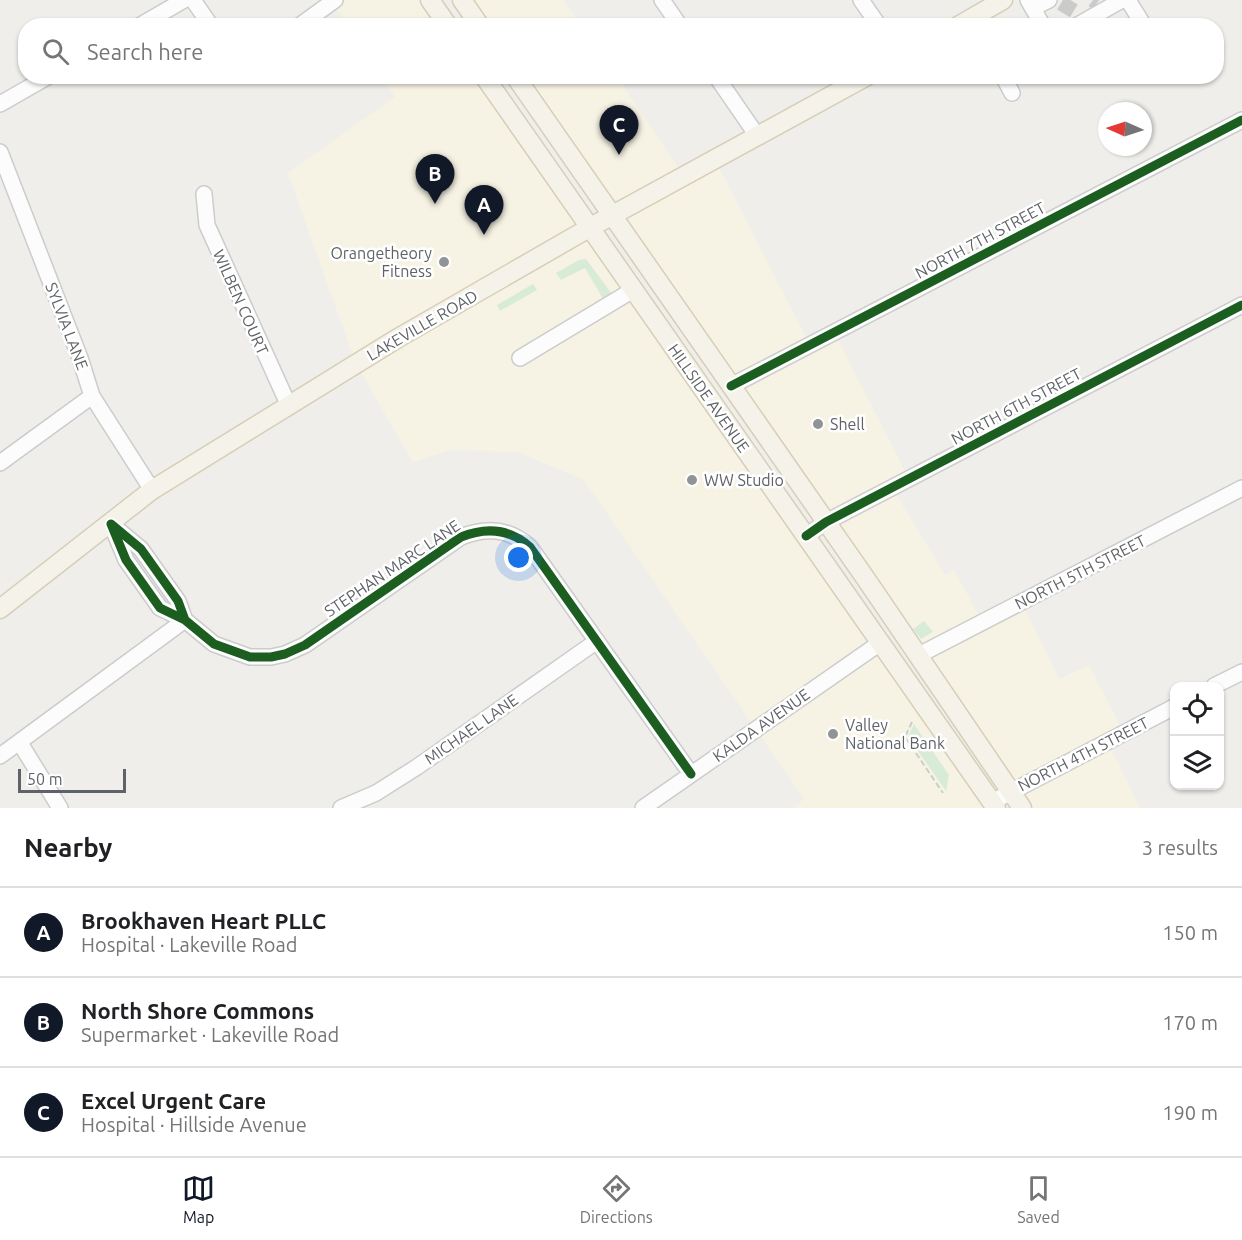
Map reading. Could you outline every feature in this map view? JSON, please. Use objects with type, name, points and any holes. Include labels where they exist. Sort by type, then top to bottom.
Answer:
[{"type":"main road","points":[[430,0],[442,18]]},
{"type":"main road","points":[[462,0],[474,18]]},
{"type":"main road","points":[[977,18],[1004,0]]},
{"type":"main road","name":"HILLSIDE AVENUE","points":[[490,84],[994,805]]},
{"type":"main road","name":"HILLSIDE AVENUE","points":[[520,84],[1022,808]]},
{"type":"main road","name":"LAKEVILLE ROAD","points":[[0,609],[152,490],[288,406],[399,338],[589,228],[853,84]]},
{"type":"street","points":[[153,18],[184,0]]},
{"type":"street","points":[[193,0],[205,18]]},
{"type":"street","points":[[309,18],[335,0]]},
{"type":"street","points":[[662,0],[674,18]]},
{"type":"street","points":[[861,0],[873,18]]},
{"type":"street","points":[[1082,18],[1102,6],[1122,0]]},
{"type":"street","points":[[1128,0],[1139,18]]},
{"type":"street","points":[[1039,18],[1031,4],[1055,1]]},
{"type":"street","points":[[0,104],[35,84]]},
{"type":"street","points":[[722,84],[758,137]]},
{"type":"street","points":[[1007,84],[1012,93]]},
{"type":"street","name":"NORTH 7TH STREET","points":[[731,386],[1242,120]]},
{"type":"street","name":"SYLVIA LANE","points":[[0,152],[80,358],[92,396],[152,490]]},
{"type":"street","name":"WILBEN COURT","points":[[204,194],[207,225],[288,406]]},
{"type":"street","points":[[520,358],[633,290]]},
{"type":"street","name":"NORTH 6TH STREET","points":[[806,536],[826,522],[1242,305]]},
{"type":"street","points":[[0,463],[92,396]]},
{"type":"street","name":"NORTH 5TH STREET","points":[[917,657],[1242,488]]},
{"type":"street","name":"STEPHAN MARC LANE","points":[[111,524],[141,549],[178,601],[185,620],[214,644],[250,657],[285,654],[305,645],[461,537],[476,531],[505,531],[530,547],[691,774]]},
{"type":"street","points":[[0,756],[185,620]]},
{"type":"street","name":"MICHAEL LANE","points":[[341,808],[376,793],[417,767],[597,641]]},
{"type":"street","name":"KALDA AVENUE","points":[[643,808],[880,643]]},
{"type":"street","points":[[1223,682],[1242,672]]},
{"type":"street","name":"NORTH 4TH STREET","points":[[994,805],[1011,792],[1170,709]]},
{"type":"street","points":[[20,743],[60,808]]},
{"type":"path","points":[[912,722],[905,738],[943,793]]},
{"type":"shaded area","points":[[335,0],[430,0],[443,18],[343,18],[332,2]]},
{"type":"shaded area","points":[[462,0],[563,0],[576,18],[475,18]]},
{"type":"shaded area","points":[[387,84],[489,84],[996,808],[794,808],[804,799],[584,480],[518,452],[450,450],[413,462],[356,364],[288,173],[395,97]]},
{"type":"shaded area","points":[[520,84],[622,84],[684,176],[715,160],[810,345],[834,332],[909,479],[892,488],[945,575],[954,570],[983,623],[1022,603],[1059,679],[1089,665],[1124,733],[1108,742],[1140,808],[1022,808]]},
{"type":"green space","points":[[586,259],[615,298],[603,299],[585,268],[561,280],[556,273],[579,260]]},
{"type":"green space","points":[[533,284],[537,290],[500,311],[497,305]]},
{"type":"green space","points":[[924,621],[933,632],[921,639],[913,629]]},
{"type":"green space","points":[[914,724],[949,775],[946,791],[908,737]]},
{"type":"tunnel","points":[[1093,0],[1097,3]]},
{"type":"tunnel","points":[[1061,3],[1079,14]]},
{"type":"cycle path","points":[[731,386],[1242,120]]},
{"type":"cycle path","points":[[806,536],[826,522],[1242,305]]},
{"type":"cycle path","points":[[185,620],[178,601],[141,549],[111,524],[126,560],[160,608],[185,620],[214,644],[250,657],[285,654],[305,645],[461,537],[488,531],[506,533],[530,547],[691,774]]},
{"type":"place","name":"Excel Urgent Care","points":[[619,155]]},
{"type":"place","name":"North Shore Commons","points":[[435,204]]},
{"type":"place","name":"Brookhaven Heart PLLC","points":[[484,235]]},
{"type":"place","name":"Orangetheory Fitness","points":[[444,262]]},
{"type":"place","name":"Shell","points":[[818,424]]},
{"type":"place","name":"WW Studio","points":[[692,480]]},
{"type":"place","name":"Valley National Bank","points":[[833,734]]}]
